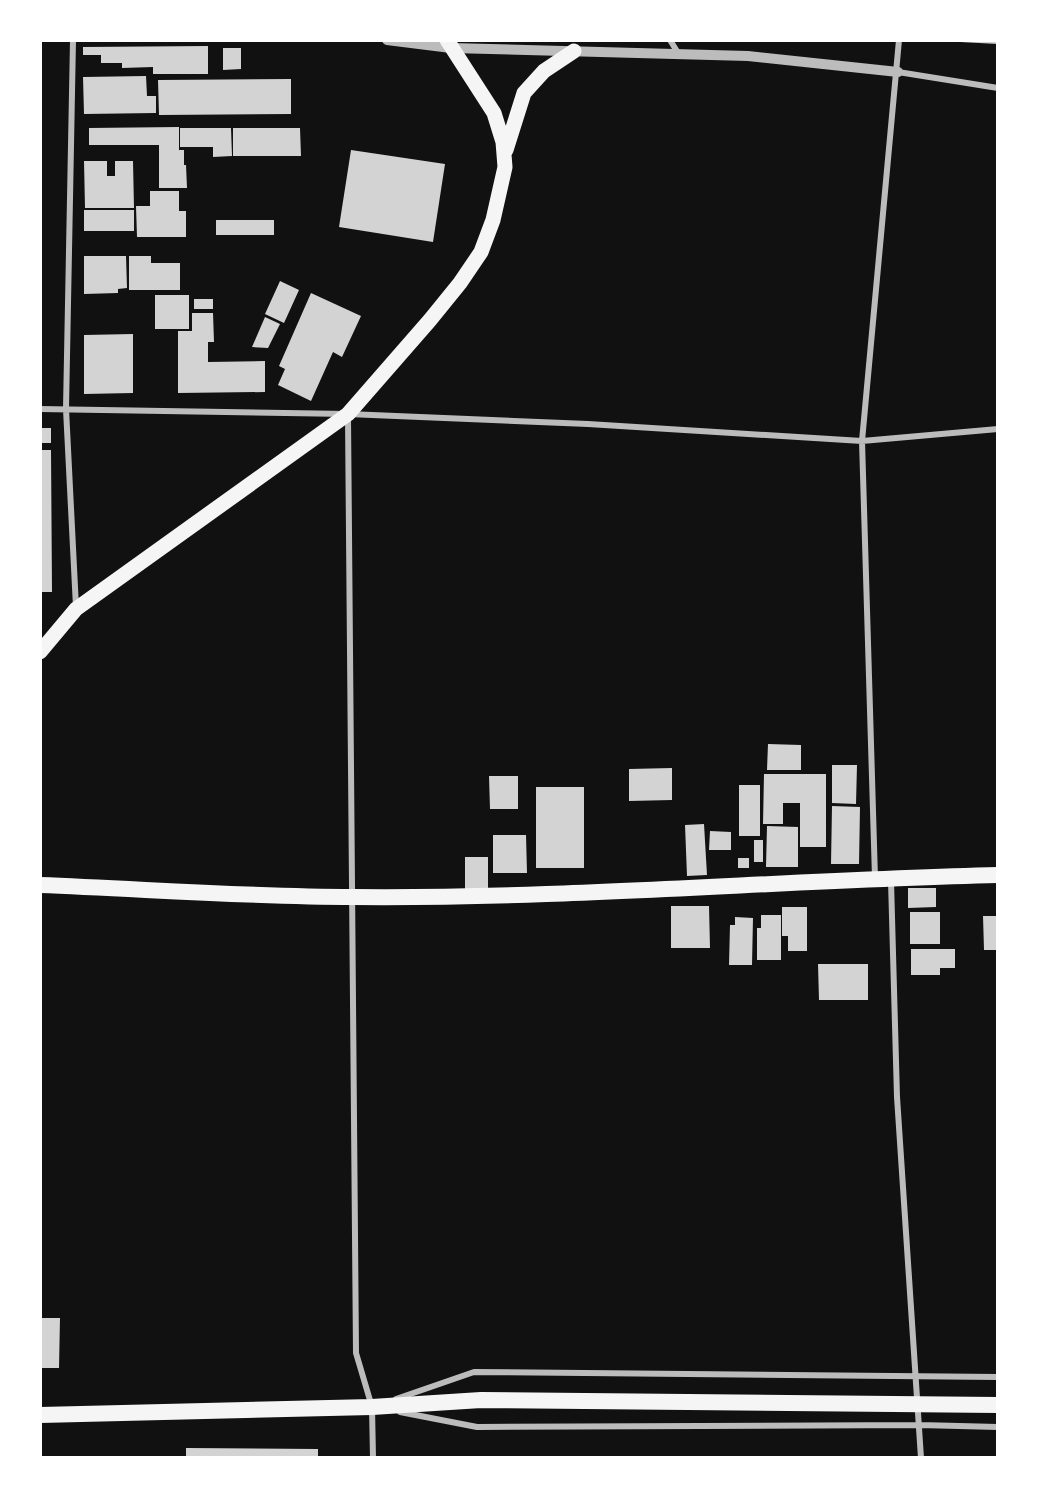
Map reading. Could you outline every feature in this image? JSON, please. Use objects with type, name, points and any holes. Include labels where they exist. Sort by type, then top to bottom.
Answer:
[{"type":"highway","points":[[40,885],[352,897],[520,894],[998,875]]},
{"type":"highway","points":[[40,1415],[372,1407],[481,1400],[998,1405]]},
{"type":"main road","points":[[449,44],[494,113],[505,154]]},
{"type":"main road","points":[[40,652],[76,609],[348,414],[430,320],[481,252],[493,220],[505,166],[505,154],[524,93],[544,71],[574,46]]},
{"type":"street","points":[[73,40],[66,409],[76,609]]},
{"type":"street","points":[[387,40],[449,44],[574,46],[748,56],[898,72],[998,87]]},
{"type":"street","points":[[670,40],[678,53]]},
{"type":"street","points":[[899,40],[898,72],[862,441],[883,878],[921,1458]]},
{"type":"street","points":[[40,409],[348,414],[588,424],[862,441],[998,429]]},
{"type":"street","points":[[348,414],[356,1353],[372,1407],[373,1458]]},
{"type":"street","points":[[372,1407],[474,1372],[998,1377]]},
{"type":"street","points":[[372,1407],[477,1427],[920,1425],[998,1427]]},
{"type":"building","points":[[960,40],[998,40],[998,44],[960,42]]},
{"type":"building","points":[[208,46],[208,74],[153,74],[153,67],[122,68],[122,63],[101,63],[101,55],[83,55],[83,47]]},
{"type":"building","points":[[223,48],[241,48],[241,69],[223,70]]},
{"type":"building","points":[[146,76],[147,96],[156,96],[156,113],[84,114],[83,77]]},
{"type":"building","points":[[291,79],[291,114],[159,115],[158,80]]},
{"type":"building","points":[[179,127],[179,150],[184,150],[187,188],[159,188],[159,145],[89,145],[89,128]]},
{"type":"building","points":[[180,128],[231,128],[232,156],[213,157],[213,147],[180,147]]},
{"type":"building","points":[[233,128],[300,128],[301,156],[233,156]]},
{"type":"building","points":[[351,150],[445,164],[433,242],[339,227]]},
{"type":"building","points":[[84,161],[107,161],[107,176],[115,176],[115,161],[133,161],[134,208],[85,208]]},
{"type":"building","points":[[150,191],[179,191],[179,211],[186,211],[186,237],[137,237],[136,206],[150,206]]},
{"type":"building","points":[[84,210],[134,210],[134,231],[84,231]]},
{"type":"building","points":[[216,220],[274,220],[274,235],[216,235]]},
{"type":"building","points":[[84,256],[126,256],[127,288],[118,289],[118,293],[84,294]]},
{"type":"building","points":[[129,256],[151,256],[151,263],[180,263],[180,290],[129,290]]},
{"type":"building","points":[[280,281],[299,290],[284,323],[265,314]]},
{"type":"building","points":[[311,293],[361,316],[342,357],[333,352],[311,401],[278,385],[285,369],[279,366]]},
{"type":"building","points":[[155,295],[189,295],[189,329],[155,329]]},
{"type":"building","points":[[194,299],[213,299],[213,309],[194,309]]},
{"type":"building","points":[[192,313],[213,313],[214,342],[208,342],[208,362],[265,361],[265,392],[178,393],[178,331],[192,331]]},
{"type":"building","points":[[265,317],[280,324],[268,348],[252,347]]},
{"type":"building","points":[[133,334],[133,393],[84,394],[84,335]]},
{"type":"building","points":[[40,428],[51,428],[51,443],[40,443]]},
{"type":"building","points":[[40,450],[51,450],[52,592],[40,592]]},
{"type":"building","points":[[768,744],[801,745],[801,770],[767,770]]},
{"type":"building","points":[[832,765],[857,765],[856,804],[832,803]]},
{"type":"building","points":[[672,768],[672,800],[629,801],[629,769]]},
{"type":"building","points":[[764,774],[826,774],[826,847],[800,847],[800,803],[783,803],[783,824],[763,824]]},
{"type":"building","points":[[489,776],[518,776],[518,809],[490,809]]},
{"type":"building","points":[[739,785],[760,785],[760,836],[739,836]]},
{"type":"building","points":[[536,787],[584,787],[584,868],[536,868]]},
{"type":"building","points":[[832,806],[860,807],[859,864],[831,864]]},
{"type":"building","points":[[704,824],[707,875],[687,876],[685,825]]},
{"type":"building","points":[[767,826],[798,827],[798,867],[766,867]]},
{"type":"building","points":[[710,831],[731,832],[731,850],[709,850]]},
{"type":"building","points":[[493,835],[526,835],[527,873],[493,873]]},
{"type":"building","points":[[754,840],[763,840],[763,862],[754,862]]},
{"type":"building","points":[[465,857],[488,857],[488,891],[465,892]]},
{"type":"building","points":[[738,858],[749,858],[749,868],[738,868]]},
{"type":"building","points":[[908,888],[936,888],[936,907],[908,908]]},
{"type":"building","points":[[671,906],[709,906],[710,948],[671,948]]},
{"type":"building","points":[[782,907],[807,907],[807,951],[788,951],[788,936],[782,936]]},
{"type":"building","points":[[910,912],[940,912],[940,944],[910,944]]},
{"type":"building","points":[[761,915],[781,915],[781,960],[757,960],[757,928],[761,928]]},
{"type":"building","points":[[983,916],[998,916],[998,950],[984,950]]},
{"type":"building","points":[[735,917],[753,918],[752,965],[729,965],[730,925],[735,925]]},
{"type":"building","points":[[911,949],[955,949],[955,968],[940,968],[940,975],[911,975]]},
{"type":"building","points":[[818,964],[868,964],[868,1000],[819,1000]]},
{"type":"building","points":[[40,1318],[60,1318],[59,1368],[40,1368]]},
{"type":"building","points":[[186,1448],[318,1449],[318,1458],[186,1458]]}]
